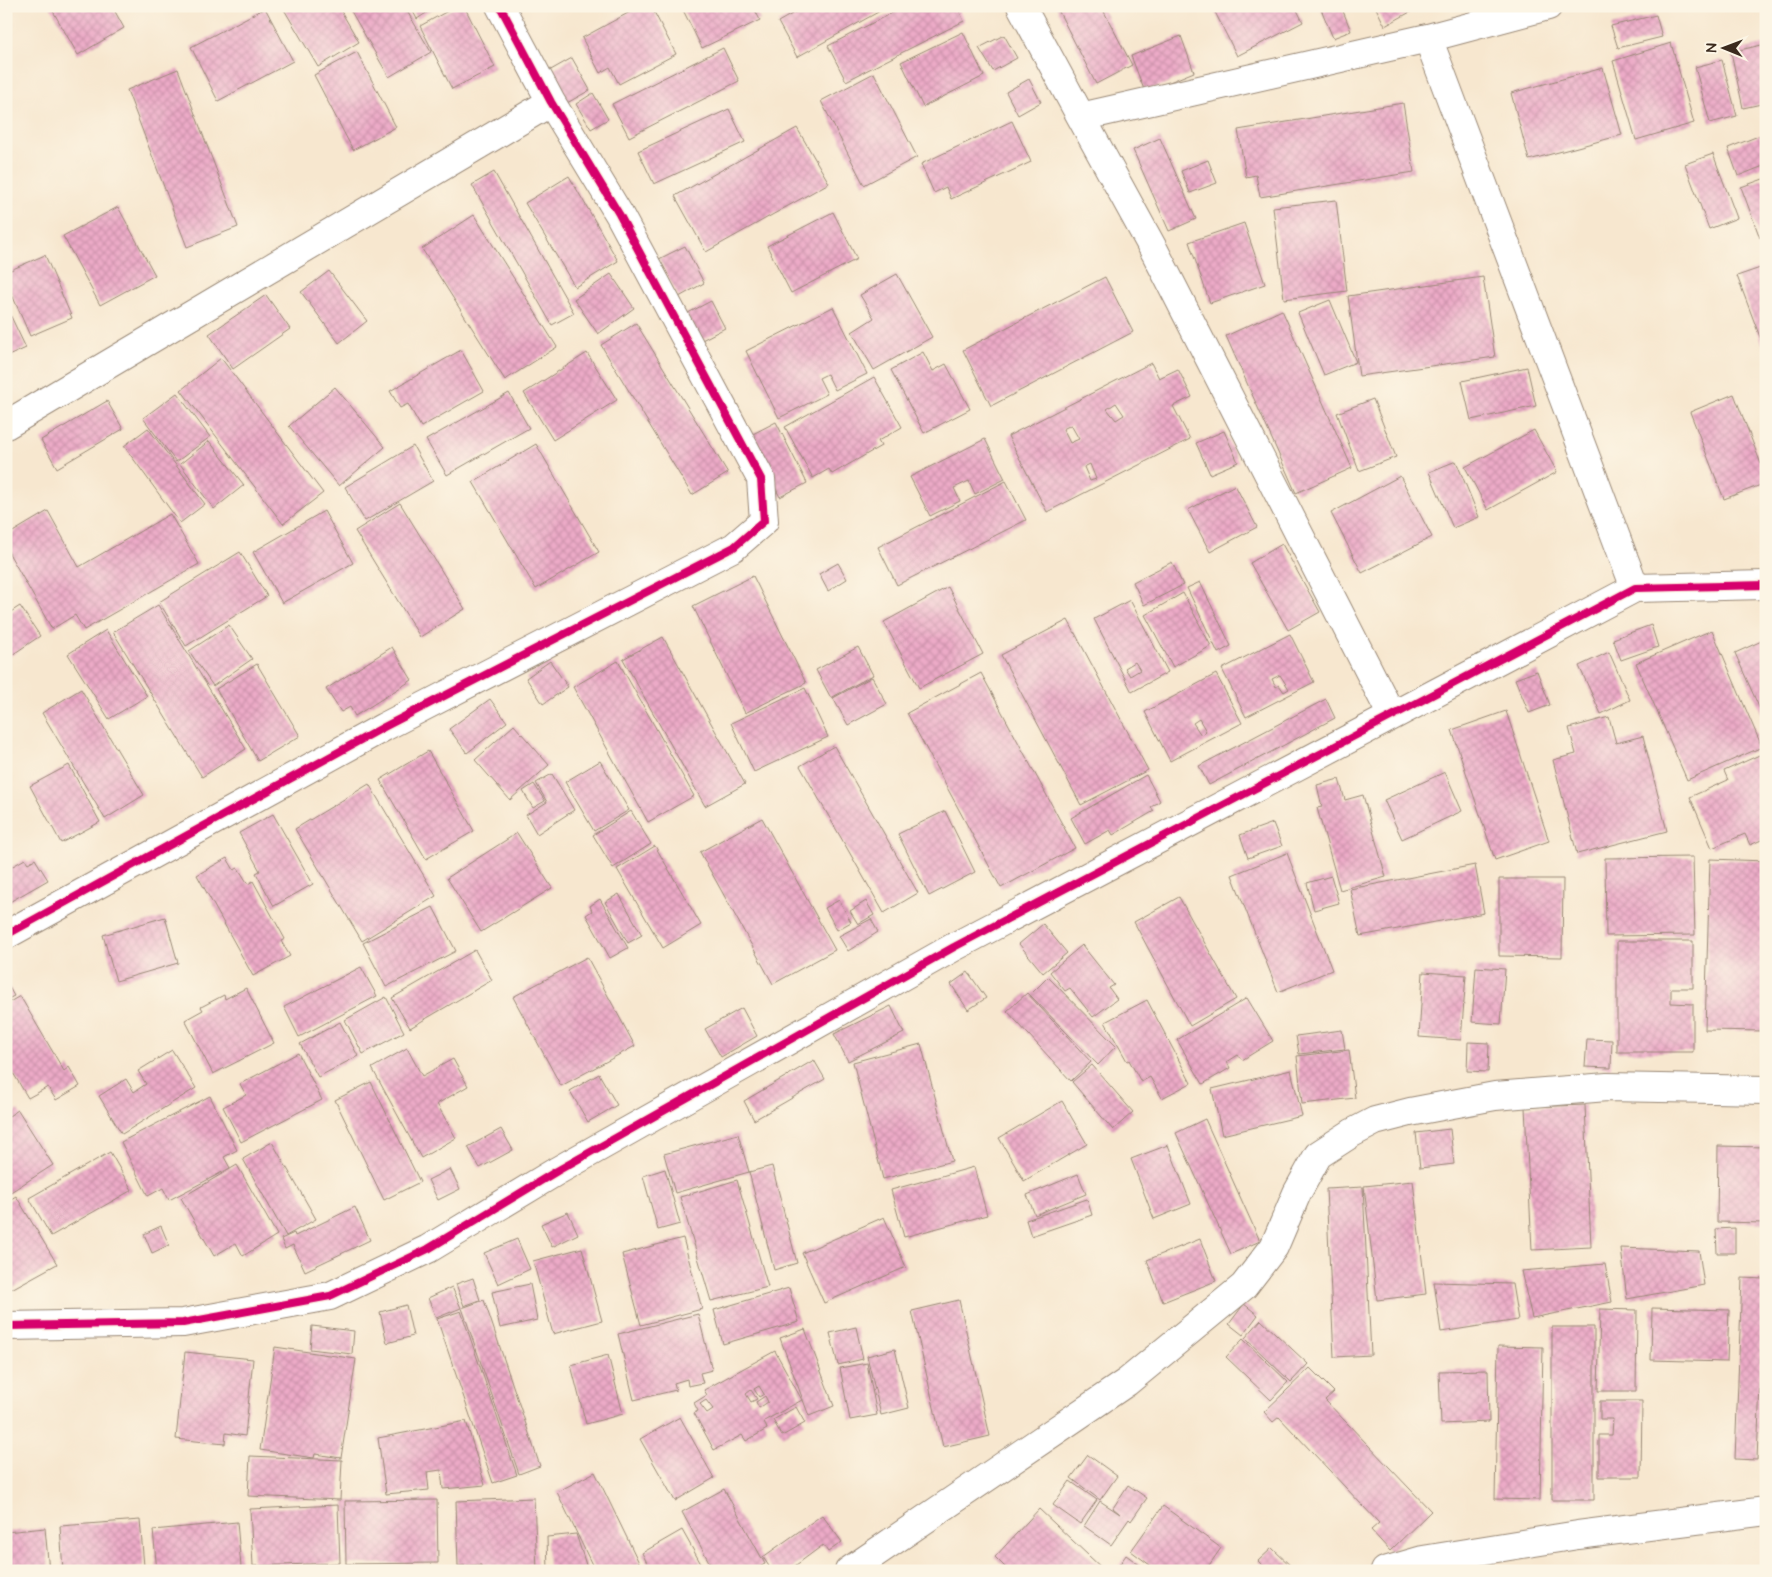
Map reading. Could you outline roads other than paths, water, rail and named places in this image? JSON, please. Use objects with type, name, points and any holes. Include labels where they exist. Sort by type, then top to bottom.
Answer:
[{"type":"street","points":[[6,935],[384,727],[734,547],[764,522],[761,479],[618,214],[551,102],[500,6]]},
{"type":"street","points":[[1021,6],[1155,252],[1392,716]]},
{"type":"street","points":[[1081,117],[1428,38],[1548,6]]},
{"type":"street","points":[[1428,38],[1635,588]]},
{"type":"street","points":[[6,425],[551,102]]},
{"type":"street","points":[[6,1326],[183,1324],[330,1296],[428,1249],[557,1171],[954,948],[1635,588],[1766,585]]},
{"type":"street","points":[[849,1571],[1127,1382],[1244,1286],[1274,1246],[1297,1193],[1318,1155],[1352,1132],[1375,1121],[1410,1112],[1495,1096],[1607,1087],[1766,1090]]},
{"type":"street","points":[[1385,1571],[1423,1560],[1578,1535],[1766,1511]]}]
